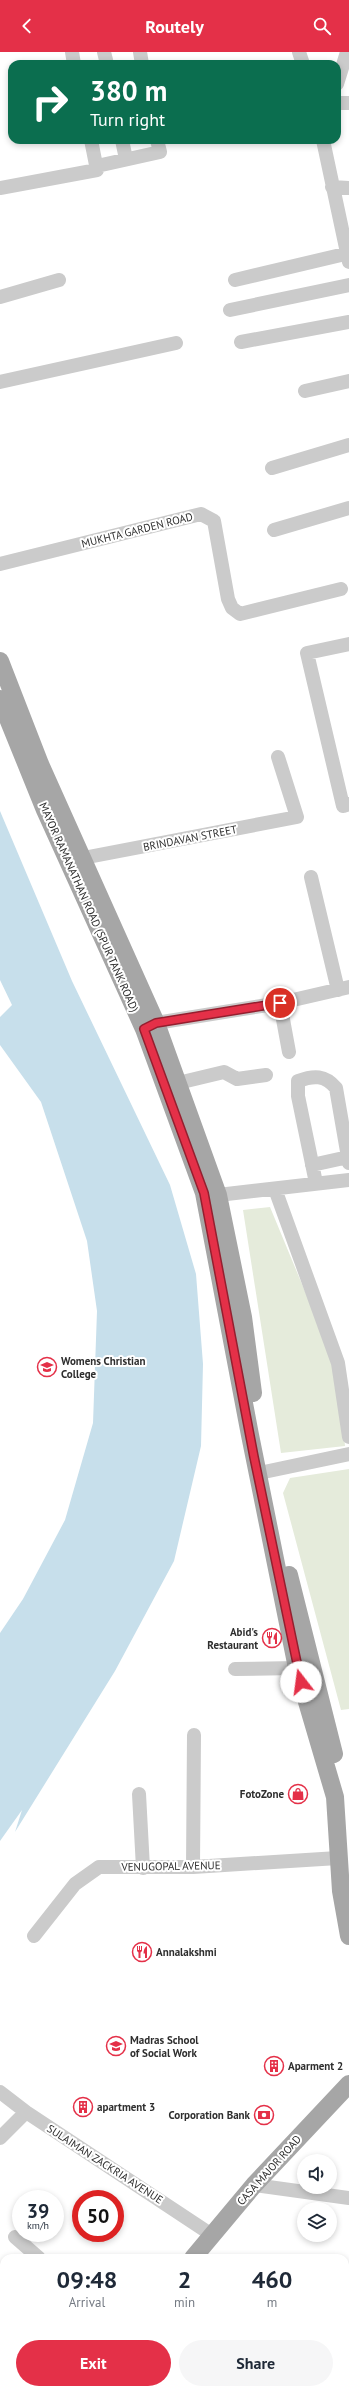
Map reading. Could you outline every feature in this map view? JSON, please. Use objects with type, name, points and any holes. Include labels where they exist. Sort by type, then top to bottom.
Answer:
[{"type":"main road","name":"MAYOR RAMANATHAN ROAD (SPUR TANK ROAD)","points":[[0,661],[40,764],[83,858],[150,1026],[211,1194],[250,1435],[297,1668],[335,1797],[344,1862]]},
{"type":"main road","name":"MAYOR RAMANATHAN ROAD (SPUR TANK ROAD)","points":[[0,699],[46,810],[178,1083],[211,1194],[243,1317],[264,1472],[343,1792],[344,1862],[349,1936]]},
{"type":"main road","name":"CASA MAJOR ROAD","points":[[196,2254],[254,2185],[349,2084]]},
{"type":"street","points":[[341,71],[347,52]]},
{"type":"street","points":[[0,188],[97,170],[92,144]]},
{"type":"street","points":[[123,144],[126,159]]},
{"type":"street","points":[[97,166],[160,152],[158,144]]},
{"type":"street","points":[[235,280],[349,256],[332,187],[324,144]]},
{"type":"street","points":[[332,187],[349,188]]},
{"type":"street","points":[[0,297],[59,280]]},
{"type":"street","points":[[230,310],[349,286]]},
{"type":"street","points":[[241,342],[349,322]]},
{"type":"street","points":[[0,382],[176,343]]},
{"type":"street","points":[[305,391],[349,381]]},
{"type":"street","points":[[272,468],[349,445]]},
{"type":"street","points":[[274,530],[349,508]]},
{"type":"street","name":"MUKHTA GARDEN ROAD","points":[[0,564],[201,514],[214,521],[228,599],[232,608],[240,614],[341,589]]},
{"type":"street","points":[[346,805],[307,653],[349,644]]},
{"type":"street","name":"BRINDAVAN STREET","points":[[83,858],[297,817],[278,757]]},
{"type":"street","points":[[150,1026],[280,1003],[344,988],[311,877]]},
{"type":"street","points":[[280,1003],[289,1052]]},
{"type":"street","points":[[178,1083],[224,1072],[237,1079],[266,1075]]},
{"type":"street","points":[[312,1165],[348,1160],[336,1088],[330,1080],[322,1076],[305,1079],[298,1082],[298,1096],[312,1165],[316,1183]]},
{"type":"street","points":[[211,1194],[275,1189],[349,1180]]},
{"type":"street","points":[[275,1189],[338,1363],[349,1437]]},
{"type":"street","points":[[264,1472],[349,1454]]},
{"type":"street","points":[[235,1669],[297,1668]]},
{"type":"street","points":[[193,1867],[194,1735]]},
{"type":"street","points":[[140,1794],[143,1868]]},
{"type":"street","name":"VENUGOPAL AVENUE","points":[[34,1936],[75,1884],[99,1868],[193,1867],[344,1862]]},
{"type":"street","name":"SULAIMAN ZACKRIA AVENUE","points":[[0,2092],[26,2112],[212,2235]]},
{"type":"street","points":[[0,2138],[26,2112]]},
{"type":"street","points":[[254,2185],[349,2198]]},
{"type":"street","points":[[21,2242],[34,2254]]},
{"type":"green space","points":[[270,1207],[338,1371],[345,1446],[281,1453],[243,1210]]},
{"type":"green space","points":[[349,1469],[349,1709],[341,1710],[283,1493],[290,1478]]},
{"type":"water","points":[[0,811],[72,981],[170,1185],[196,1274],[203,1364],[201,1446],[174,1561],[115,1671],[15,1832],[22,1810],[0,1841],[0,1633],[23,1599],[65,1520],[93,1423],[97,1311],[87,1241],[41,1102],[0,1045],[0,1017],[12,1005],[0,980]]},
{"type":"place","name":"Womens Christian College","points":[[47,1367]]},
{"type":"place","name":"Abid's Restaurant","points":[[272,1638]]},
{"type":"place","name":"FotoZone","points":[[298,1794]]},
{"type":"place","name":"Annalakshmi","points":[[142,1952]]},
{"type":"place","name":"Madras School of Social Work","points":[[116,2046]]},
{"type":"place","name":"Aparment 2","points":[[274,2066]]},
{"type":"place","name":"apartment 3","points":[[83,2107]]},
{"type":"place","name":"Corporation Bank","points":[[264,2115]]},
{"type":"route","points":[[280,1003],[156,1023],[144,1029],[204,1193],[254,1457],[301,1682]]}]
